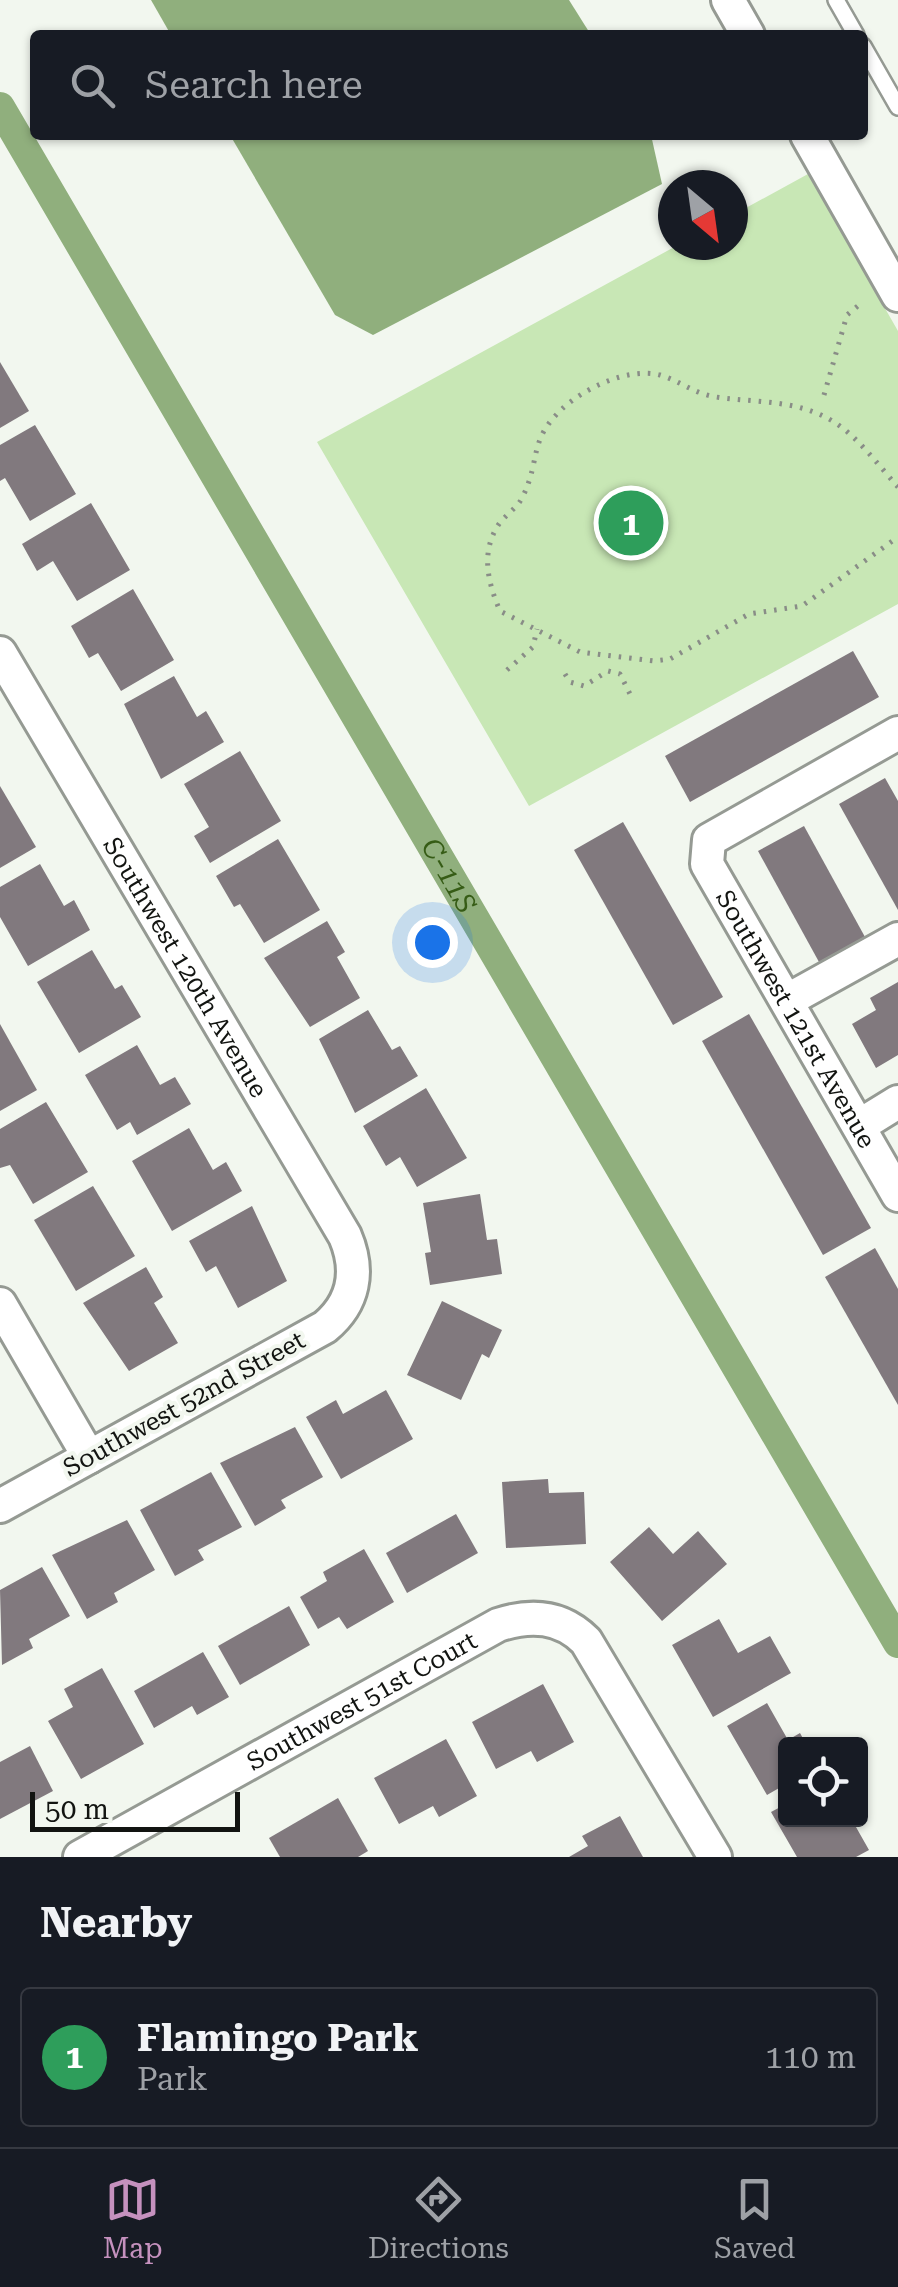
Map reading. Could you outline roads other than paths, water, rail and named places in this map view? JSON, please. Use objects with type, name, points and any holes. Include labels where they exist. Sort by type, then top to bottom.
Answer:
[{"type":"street","points":[[728,0],[745,30]]},
{"type":"street","points":[[810,140],[898,295]]},
{"type":"street","name":"Southwest 120th Avenue","points":[[0,652],[345,1236],[353,1253],[352,1287]]},
{"type":"street","name":"Southwest 121st Avenue","points":[[898,733],[708,840],[706,864],[898,1195]]},
{"type":"street","points":[[788,1000],[898,939]]},
{"type":"street","points":[[859,1126],[898,1102]]},
{"type":"street","name":"Southwest 52nd Street","points":[[0,1506],[325,1327],[340,1314],[352,1287]]},
{"type":"street","points":[[0,1304],[89,1457]]},
{"type":"street","name":"Southwest 51st Court","points":[[80,1857],[498,1626],[544,1618],[578,1633],[599,1660],[715,1857]]},
{"type":"lane","points":[[836,0],[853,30]]},
{"type":"lane","points":[[868,55],[898,108]]},
{"type":"waterway","name":"C-11S","points":[[0,107],[898,1643]]},
{"type":"place","name":"Flamingo Park","points":[[631,523]]}]
